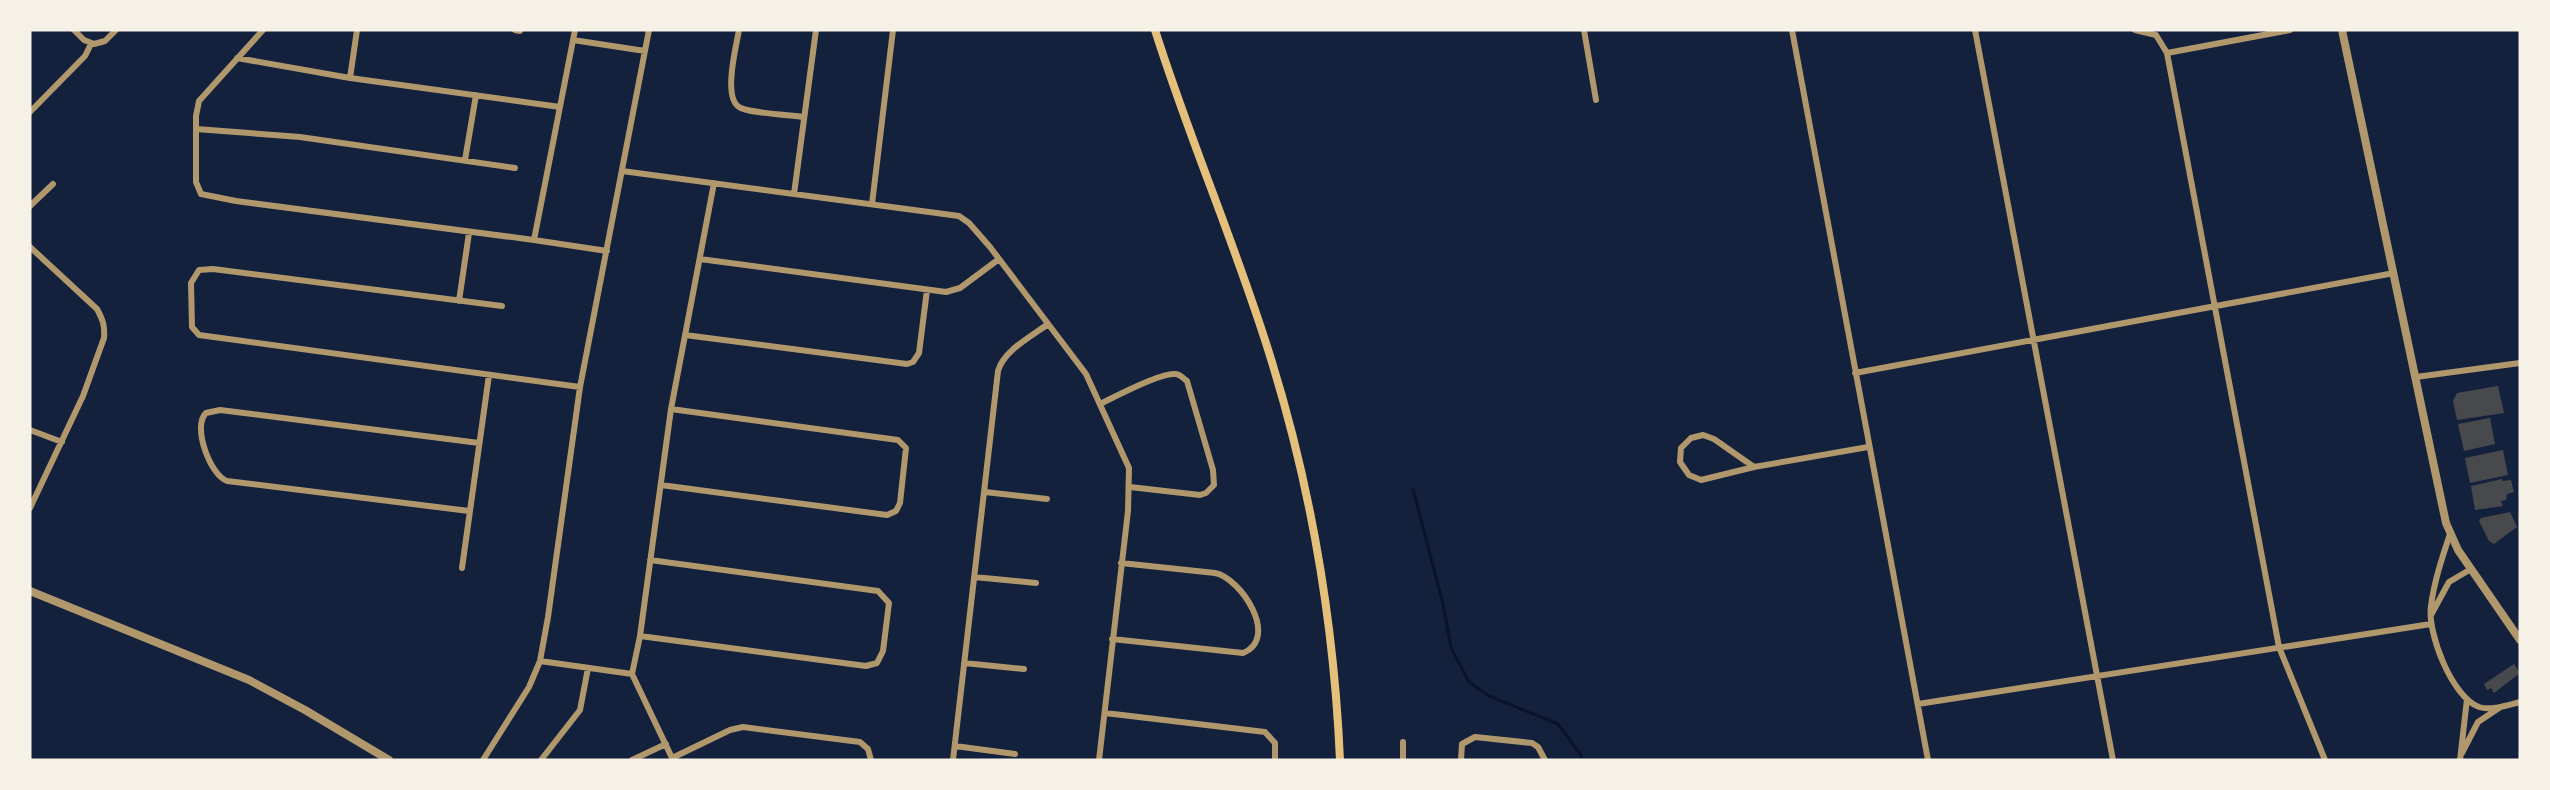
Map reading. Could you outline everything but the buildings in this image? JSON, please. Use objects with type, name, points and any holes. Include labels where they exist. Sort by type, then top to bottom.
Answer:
[{"type":"main road","points":[[1155,30],[1255,308],[1286,409],[1309,510],[1325,600],[1340,760]]},
{"type":"street","points":[[74,30],[91,44]]},
{"type":"street","points":[[91,44],[105,41],[116,30]]},
{"type":"street","points":[[263,30],[200,101],[196,109],[196,187],[206,196],[607,251]]},
{"type":"street","points":[[350,78],[357,30]]},
{"type":"street","points":[[534,240],[574,30]]},
{"type":"street","points":[[483,760],[529,687],[540,661],[580,387],[649,30]]},
{"type":"street","points":[[739,30],[730,91],[734,103],[743,109],[804,117]]},
{"type":"street","points":[[794,194],[816,30]]},
{"type":"street","points":[[872,204],[893,30]]},
{"type":"street","points":[[1584,30],[1596,100]]},
{"type":"street","points":[[1792,30],[1928,760]]},
{"type":"street","points":[[1975,30],[2036,340],[2113,760]]},
{"type":"street","points":[[2135,30],[2148,32],[2160,39],[2167,53],[2279,647],[2325,760]]},
{"type":"street","points":[[2167,53],[2290,30]]},
{"type":"street","points":[[2342,30],[2443,511],[2450,534],[2520,640]]},
{"type":"street","points":[[573,40],[645,51]]},
{"type":"street","points":[[30,111],[85,56],[91,44]]},
{"type":"street","points":[[237,58],[350,78],[560,107]]},
{"type":"street","points":[[465,160],[476,95]]},
{"type":"street","points":[[196,129],[300,137],[515,168]]},
{"type":"street","points":[[622,171],[959,216],[969,223],[999,259],[1086,374],[1126,462],[1130,487],[1099,760]]},
{"type":"street","points":[[714,183],[671,409],[640,636],[632,674],[672,759],[734,729],[747,727],[860,742],[868,749],[871,760]]},
{"type":"street","points":[[30,206],[53,184]]},
{"type":"street","points":[[459,301],[469,233]]},
{"type":"street","points":[[30,247],[97,309],[104,321],[104,338],[100,350],[62,442],[30,508]]},
{"type":"street","points":[[700,260],[946,292],[957,290],[999,259]]},
{"type":"street","points":[[502,306],[204,269],[195,275],[191,283],[191,324],[199,335],[580,387]]},
{"type":"street","points":[[1855,373],[2394,273]]},
{"type":"street","points":[[685,335],[907,364],[914,362],[919,353],[927,290]]},
{"type":"street","points":[[953,760],[999,367],[1010,352],[1048,324]]},
{"type":"street","points":[[2416,377],[2520,363]]},
{"type":"street","points":[[1100,404],[1149,381],[1170,374],[1177,374],[1187,381],[1213,470],[1214,485],[1206,494],[1197,495],[1130,487]]},
{"type":"street","points":[[462,568],[489,375]]},
{"type":"street","points":[[661,485],[887,515],[896,511],[900,503],[906,448],[898,440],[671,409]]},
{"type":"street","points":[[469,511],[226,481],[214,472],[200,422],[206,413],[220,410],[479,443]]},
{"type":"street","points":[[30,430],[62,442]]},
{"type":"street","points":[[1754,467],[1721,443],[1703,435],[1687,441],[1680,452],[1680,462],[1685,472],[1701,480],[1754,467],[1868,447]]},
{"type":"street","points":[[984,492],[1047,499]]},
{"type":"street","points":[[2450,534],[2436,585],[2431,616],[2437,648],[2467,699],[2484,708],[2520,702]]},
{"type":"street","points":[[640,636],[866,666],[877,663],[883,651],[889,603],[878,591],[650,560]]},
{"type":"street","points":[[1112,639],[1244,653],[1257,639],[1254,611],[1228,577],[1215,573],[1121,563]]},
{"type":"street","points":[[2431,616],[2449,582],[2471,569]]},
{"type":"street","points":[[974,577],[1036,583]]},
{"type":"street","points":[[30,591],[183,652],[278,695],[389,760]]},
{"type":"street","points":[[1918,704],[2431,624]]},
{"type":"street","points":[[540,661],[632,674]]},
{"type":"street","points":[[964,663],[1024,669]]},
{"type":"street","points":[[541,760],[580,710],[588,668]]},
{"type":"street","points":[[2461,756],[2467,699]]},
{"type":"street","points":[[2461,756],[2478,722],[2502,706]]},
{"type":"street","points":[[1105,713],[1265,732],[1275,743],[1275,760]]},
{"type":"street","points":[[1461,760],[1462,744],[1475,737],[1532,743],[1538,747],[1545,760]]},
{"type":"street","points":[[1403,742],[1403,760]]},
{"type":"street","points":[[632,760],[666,744]]},
{"type":"street","points":[[955,746],[1015,754]]},
{"type":"waterway","points":[[1413,489],[1443,604],[1451,648],[1469,682],[1489,696],[1558,724],[1581,755],[1581,760]]}]
